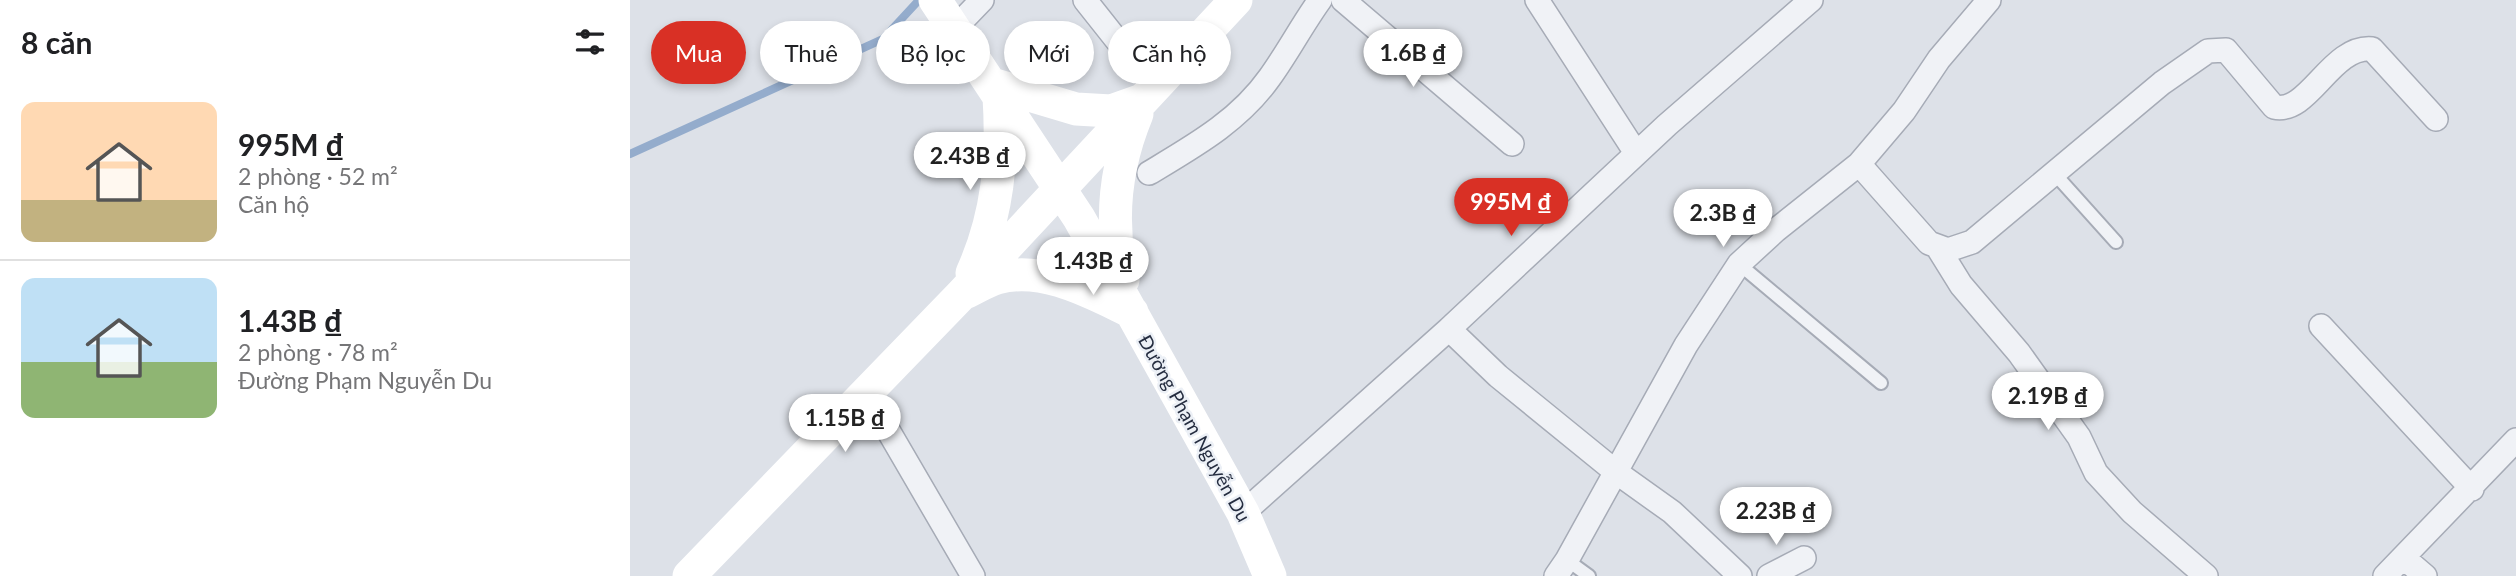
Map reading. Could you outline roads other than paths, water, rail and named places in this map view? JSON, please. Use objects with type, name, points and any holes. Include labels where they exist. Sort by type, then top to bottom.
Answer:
[{"type":"main road","points":[[689,576],[962,294],[1148,94],[1226,3]]},
{"type":"main road","name":"Đường Phạm Nguyễn Du","points":[[943,11],[1060,188],[1132,312],[1243,513],[1270,576]]},
{"type":"main road","points":[[962,294],[981,253],[996,204],[1003,146],[995,89],[1076,108],[1111,111],[1148,94]]},
{"type":"main road","points":[[1132,312],[1118,259],[1115,205],[1122,151],[1148,94]]},
{"type":"main road","points":[[962,294],[998,278],[1038,276],[1080,287],[1132,312]]},
{"type":"street","points":[[943,11],[982,0]]},
{"type":"street","points":[[1085,0],[1148,94]]},
{"type":"street","points":[[1149,173],[1206,139],[1251,100],[1270,77],[1320,0]]},
{"type":"street","points":[[1343,0],[1512,144]]},
{"type":"street","points":[[1537,0],[1636,153]]},
{"type":"street","points":[[1243,513],[1449,330],[1636,153],[1811,0]]},
{"type":"street","points":[[1562,568],[1686,345],[1740,264],[1776,230],[1859,164],[1904,111],[1939,59],[1989,0]]},
{"type":"street","points":[[1859,164],[1929,243],[1938,248],[1959,248],[1972,242],[2162,83],[2208,51],[2226,50],[2274,107],[2281,109],[2293,105],[2340,60],[2359,48],[2372,49],[2436,120]]},
{"type":"street","points":[[1938,248],[1961,285],[2020,353],[2078,438],[2096,473],[2132,512],[2206,576]]},
{"type":"street","points":[[2321,326],[2472,489]]},
{"type":"street","points":[[1449,330],[1498,376],[1616,472],[1672,512],[1740,576]]},
{"type":"street","points":[[885,425],[973,576]]},
{"type":"street","points":[[2385,576],[2472,489],[2516,440]]},
{"type":"street","points":[[1769,576],[1804,558]]},
{"type":"street","points":[[2404,558],[2425,576]]},
{"type":"lane","points":[[2054,173],[2116,242]]},
{"type":"lane","points":[[1740,264],[1881,383]]},
{"type":"lane","points":[[1562,568],[1589,576]]},
{"type":"waterway","points":[[630,154],[883,39],[919,0]]}]
